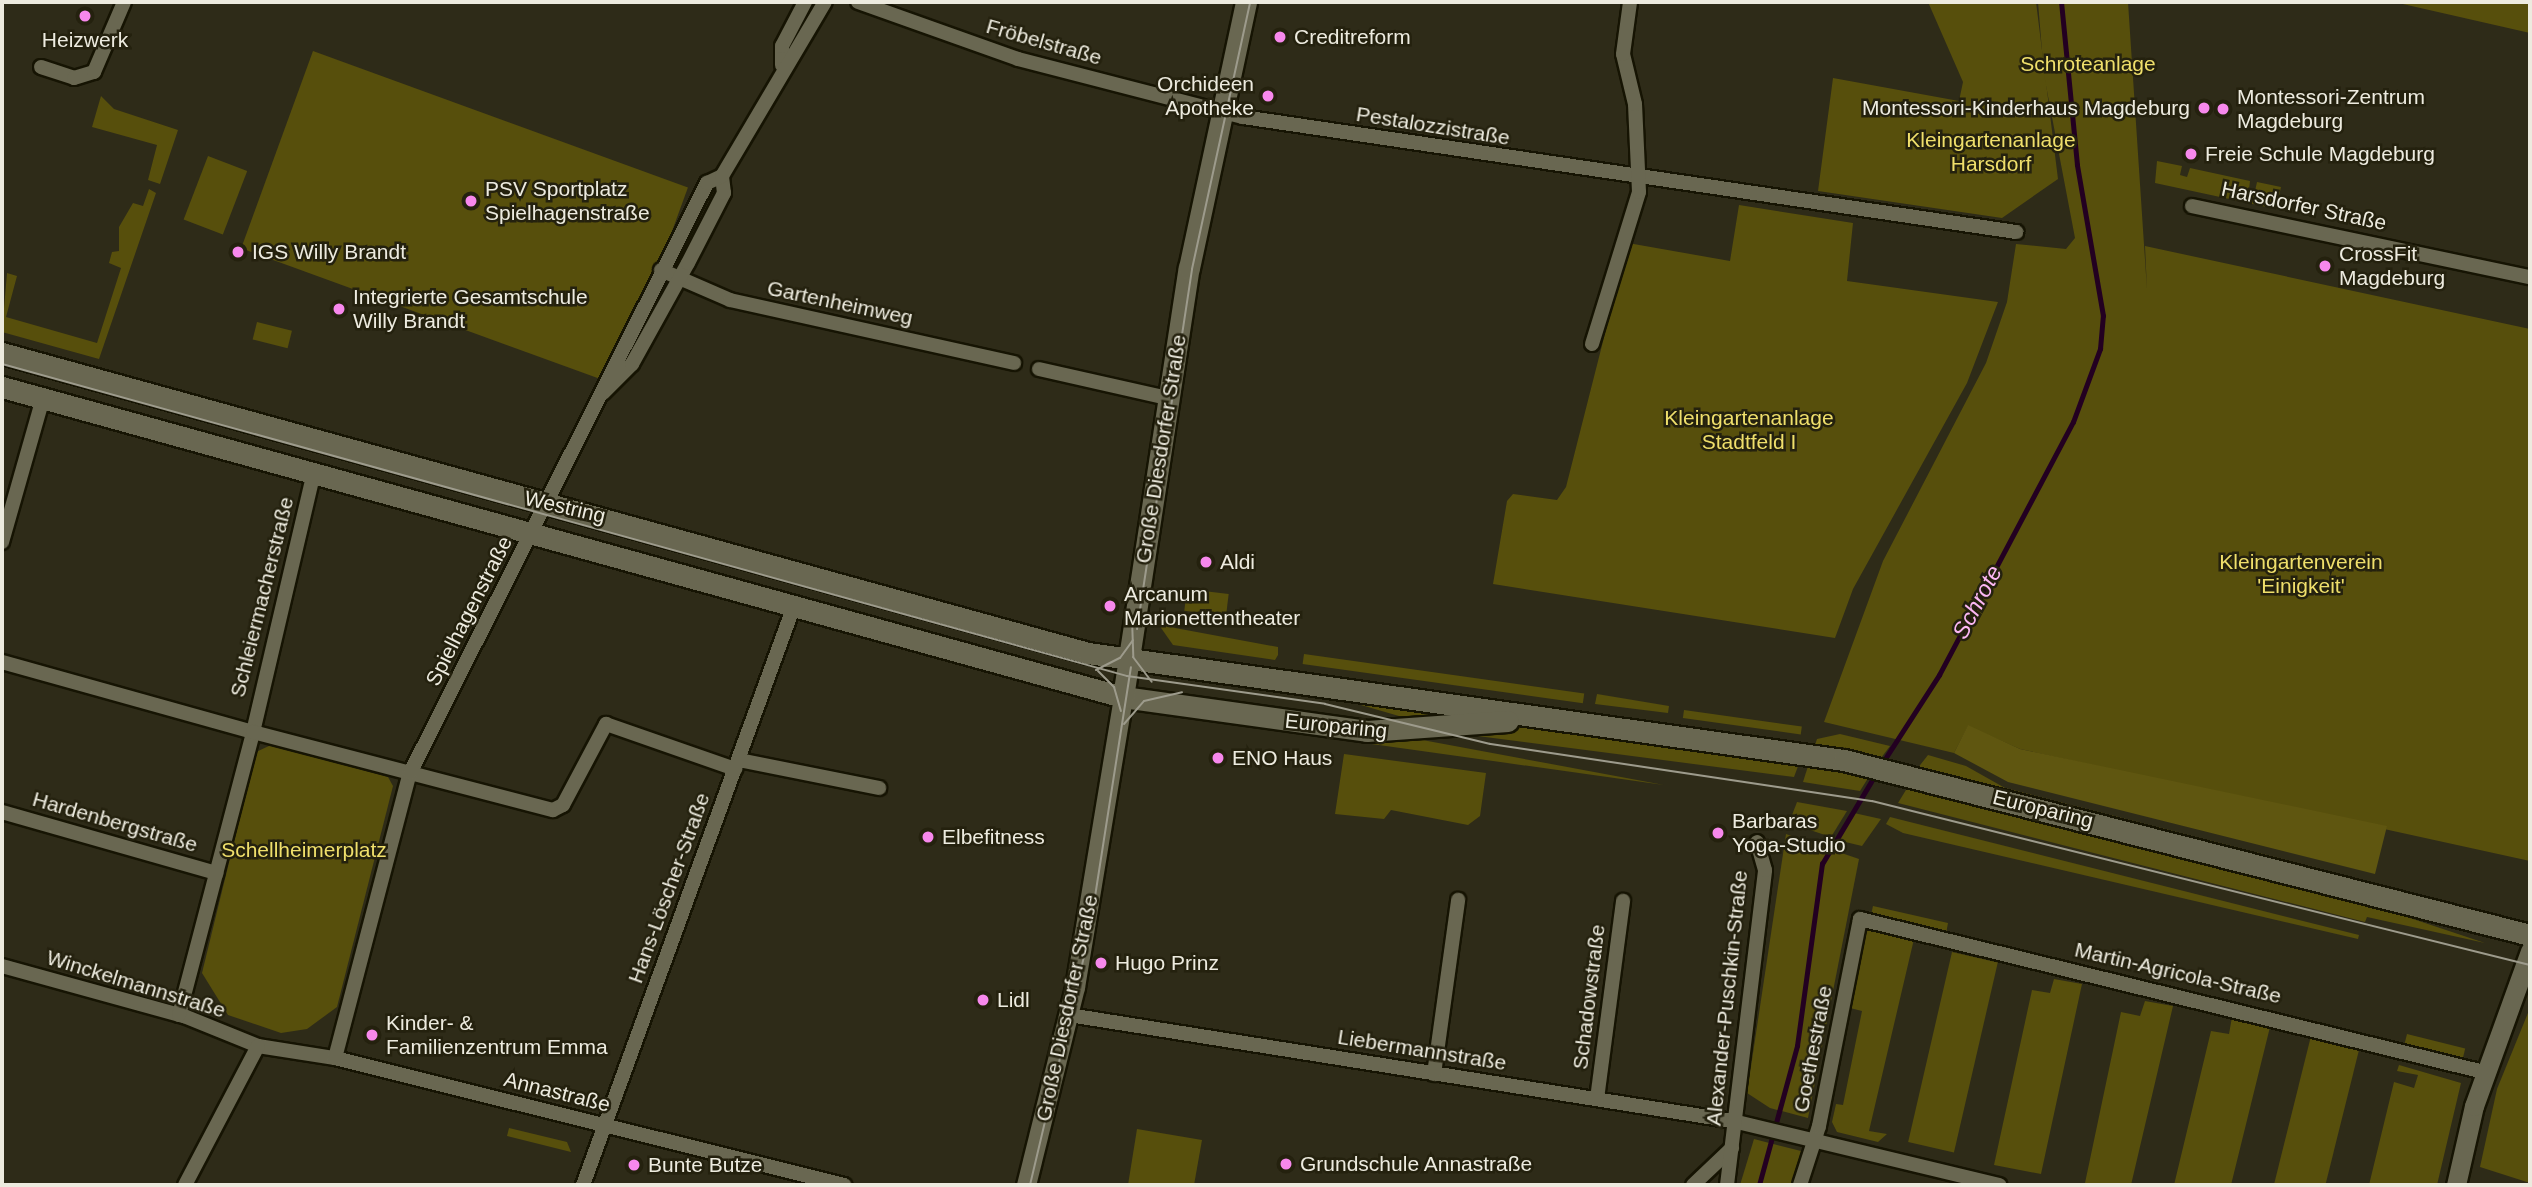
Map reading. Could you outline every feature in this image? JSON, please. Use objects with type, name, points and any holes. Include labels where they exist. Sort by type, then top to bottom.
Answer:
[{"type":"main road","name":"Große Diesdorfer Straße","points":[[1124,697],[1168,398],[1222,112],[1247,2]]},
{"type":"main road","name":"Westring","points":[[2,352],[549,501],[932,611],[1129,660]]},
{"type":"main road","name":"Westring","points":[[2,387],[1124,697]]},
{"type":"main road","name":"Europaring","points":[[1129,660],[1867,765],[2530,936]]},
{"type":"main road","name":"Europaring","points":[[1124,697],[1367,731],[1549,719]]},
{"type":"street","points":[[41,67],[74,78],[94,72],[124,2]]},
{"type":"street","name":"Spielhagenstraße","points":[[782,65],[782,46],[805,2]]},
{"type":"street","name":"Spielhagenstraße","points":[[410,773],[603,393],[632,364],[724,193],[722,176],[782,65],[797,53],[825,2]]},
{"type":"street","name":"Fröbelstraße","points":[[858,2],[1018,59],[1222,112]]},
{"type":"street","points":[[1592,344],[1638,179],[1635,104],[1623,54],[1630,2]]},
{"type":"street","name":"Pestalozzistraße","points":[[1222,112],[1638,179],[2016,232]]},
{"type":"street","name":"Spielhagenstraße","points":[[603,393],[604,378],[707,183],[722,176]]},
{"type":"street","name":"Harsdorfer Straße","points":[[2192,206],[2530,277]]},
{"type":"street","name":"Gartenheimweg","points":[[661,270],[730,300],[1014,363]]},
{"type":"street","points":[[1039,369],[1168,398]]},
{"type":"street","points":[[2,542],[43,398]]},
{"type":"street","name":"Schleiermacherstraße","points":[[253,732],[314,472]]},
{"type":"street","name":"Hans-Löscher-Straße","points":[[583,1185],[794,606]]},
{"type":"street","points":[[2,662],[253,732],[555,810],[608,724],[737,764],[879,788]]},
{"type":"street","name":"Große Diesdorfer Straße","points":[[1026,1185],[1069,1015],[1124,697]]},
{"type":"street","points":[[179,1015],[253,732]]},
{"type":"street","points":[[335,1058],[410,773]]},
{"type":"street","name":"Hardenbergstraße","points":[[2,812],[216,873]]},
{"type":"street","name":"Alexander-Puschkin-Straße","points":[[1693,1185],[1732,1148],[1733,1121],[1765,870],[1757,842]]},
{"type":"street","points":[[1434,1073],[1458,900]]},
{"type":"street","name":"Schadowstraße","points":[[1597,1099],[1623,901]]},
{"type":"street","name":"Martin-Agricola-Straße","points":[[1860,919],[2484,1072]]},
{"type":"street","name":"Goethestraße","points":[[1800,1185],[1813,1138],[1860,919]]},
{"type":"street","points":[[2456,1185],[2484,1072],[2530,951]]},
{"type":"street","name":"Winckelmannstraße","points":[[2,966],[179,1015],[258,1046]]},
{"type":"street","name":"Liebermannstraße","points":[[1069,1015],[1733,1121],[1813,1138],[1999,1185]]},
{"type":"street","points":[[185,1185],[258,1046]]},
{"type":"street","name":"Annastraße","points":[[258,1046],[335,1058],[844,1185]]},
{"type":"street","points":[[1727,1185],[1732,1148]]},
{"type":"green space","name":"Kleingartenanlage Harsdorf","points":[[1928,2],[2036,2],[2058,179],[2002,218],[1818,191],[1833,78],[1959,101],[1963,82]]},
{"type":"green space","name":"Kleingartenverein 'Einigkeit'","points":[[2038,2],[2128,2],[2147,290],[2145,246],[2530,329],[2530,861],[2020,749],[1968,726],[1954,753],[1824,722],[1883,561],[1986,363],[2007,302],[2016,244],[2066,249],[2075,238],[2044,75]]},
{"type":"green space","points":[[2394,2],[2530,2],[2530,33]]},
{"type":"green space","name":"PSV Sportplatz Spielhagenstraße","points":[[313,51],[688,187],[616,385],[241,248]]},
{"type":"green space","points":[[101,96],[114,109],[178,130],[160,184],[148,180],[157,145],[92,127]]},
{"type":"green space","points":[[208,156],[247,171],[223,235],[184,219]]},
{"type":"green space","points":[[2157,161],[2182,166],[2180,175],[2187,177],[2190,168],[2250,181],[2249,190],[2255,191],[2257,182],[2281,187],[2276,209],[2155,183]]},
{"type":"green space","points":[[149,189],[156,193],[99,359],[2,332],[7,273],[17,276],[6,317],[97,343],[121,268],[109,263],[112,252],[119,251],[119,227],[133,203],[143,206]]},
{"type":"green space","name":"Kleingartenanlage Stadtfeld I","points":[[1739,205],[1853,223],[1847,281],[1998,302],[1967,383],[1853,589],[1835,638],[1493,584],[1507,501],[1513,494],[1557,500],[1566,487],[1628,243],[1730,261]]},
{"type":"green space","points":[[257,322],[292,331],[288,348],[253,339]]},
{"type":"green space","points":[[1187,589],[1229,594],[1226,616],[1184,611]]},
{"type":"green space","points":[[1159,625],[1278,647],[1278,655],[1275,660],[1173,645]]},
{"type":"green space","points":[[1304,654],[1584,693],[1583,703],[1303,664]]},
{"type":"green space","points":[[1597,694],[1669,706],[1668,713],[1595,704]]},
{"type":"green space","points":[[1330,696],[1471,716],[1423,723]]},
{"type":"green space","points":[[1684,710],[1802,727],[1801,734],[1683,718]]},
{"type":"green space","points":[[1529,725],[1800,761],[1794,777],[1462,734]]},
{"type":"green space","points":[[1268,727],[1417,739],[1664,785],[1265,729]]},
{"type":"green space","points":[[1840,734],[1890,746],[1881,758],[1814,748],[1817,739]]},
{"type":"green space","name":"Schellheimerplatz","points":[[271,745],[388,777],[393,786],[337,1007],[307,1029],[281,1033],[228,1015],[202,973],[256,752]]},
{"type":"green space","points":[[1344,754],[1486,773],[1480,816],[1468,825],[1391,810],[1384,819],[1335,814]]},
{"type":"green space","points":[[1928,755],[1966,766],[2005,788],[2383,885],[1917,769]]},
{"type":"green space","points":[[1809,763],[1870,775],[1860,791],[1803,782]]},
{"type":"green space","points":[[1909,785],[2344,896],[2485,943],[2367,917],[2365,922],[1898,803]]},
{"type":"green space","points":[[1797,802],[1847,811],[1831,837],[1789,823]]},
{"type":"green space","points":[[1854,813],[1881,819],[1862,846],[1837,840]]},
{"type":"green space","points":[[1890,817],[2359,935],[2358,939],[1903,833],[1886,824]]},
{"type":"green space","points":[[1786,834],[1859,859],[1808,1118],[1770,1108],[1747,1093]]},
{"type":"green space","points":[[1873,906],[1948,923],[1946,934],[1871,915]]},
{"type":"green space","points":[[1866,928],[1914,939],[1869,1131],[1887,1134],[1878,1142],[1837,1132],[1832,1122],[1836,1104],[1843,1105],[1862,1011],[1850,1008]]},
{"type":"green space","points":[[1952,952],[1998,963],[1954,1153],[1908,1142]]},
{"type":"green space","points":[[2054,979],[2082,984],[2041,1174],[1994,1165],[2032,990],[2050,993]]},
{"type":"green space","points":[[2145,1001],[2173,1006],[2131,1185],[2085,1183],[2121,1012],[2140,1016]]},
{"type":"green space","points":[[2530,1008],[2530,1183],[2480,1167],[2497,1089]]},
{"type":"green space","points":[[2232,1017],[2270,1027],[2231,1185],[2174,1185],[2211,1031],[2229,1034]]},
{"type":"green space","points":[[2407,1034],[2465,1049],[2463,1059],[2404,1045]]},
{"type":"green space","points":[[2311,1036],[2360,1048],[2325,1185],[2274,1184]]},
{"type":"green space","points":[[2399,1065],[2461,1083],[2437,1185],[2369,1185],[2394,1082],[2414,1088],[2418,1075],[2397,1071]]},
{"type":"green space","points":[[509,1128],[567,1142],[571,1152],[507,1136]]},
{"type":"green space","points":[[1137,1129],[1202,1140],[1194,1185],[1128,1185]]},
{"type":"green space","points":[[1754,1139],[1801,1151],[1791,1185],[1740,1185]]},
{"type":"shaded area","points":[[1968,725],[2020,749],[2387,826],[2375,874],[2008,782],[1954,753]]},
{"type":"waterway","name":"Schrote","points":[[1881,765],[1939,675],[2073,422],[2100,349],[2103,316],[2077,165],[2061,2]]},
{"type":"waterway","name":"Schrote","points":[[1759,1185],[1797,1046],[1822,864],[1875,775]]},
{"type":"tram line","points":[[1137,629],[1192,269],[1250,2]]},
{"type":"tram line","points":[[2,364],[1127,676],[1325,704],[1490,744],[1872,801],[2530,965]]},
{"type":"tram line","points":[[1132,619],[1133,657],[1152,682]]},
{"type":"tram line","points":[[1096,670],[1120,658],[1133,640]]},
{"type":"tram line","points":[[1030,1185],[1089,935],[1131,667]]},
{"type":"tram line","points":[[1098,671],[1114,687],[1121,711]]},
{"type":"tram line","points":[[1124,724],[1144,701],[1182,692]]},
{"type":"place","name":"Heizwerk","points":[[85,16]]},
{"type":"place","name":"Creditreform","points":[[1280,37]]},
{"type":"place","name":"Orchideen Apotheke","points":[[1268,96]]},
{"type":"place","name":"Montessori-Kinderhaus Magdeburg","points":[[2204,108]]},
{"type":"place","name":"Montessori-Zentrum Magdeburg","points":[[2223,109]]},
{"type":"place","name":"Freie Schule Magdeburg","points":[[2191,154]]},
{"type":"place","name":"PSV Sportplatz Spielhagenstraße","points":[[471,201]]},
{"type":"place","name":"IGS Willy Brandt","points":[[238,252]]},
{"type":"place","name":"CrossFit Magdeburg","points":[[2325,266]]},
{"type":"place","name":"Integrierte Gesamtschule Willy Brandt","points":[[339,309]]},
{"type":"place","name":"Aldi","points":[[1206,562]]},
{"type":"place","name":"Arcanum Marionettentheater","points":[[1110,606]]},
{"type":"place","name":"ENO Haus","points":[[1218,758]]},
{"type":"place","name":"Barbaras Yoga-Studio","points":[[1718,833]]},
{"type":"place","name":"Elbefitness","points":[[928,837]]},
{"type":"place","name":"Hugo Prinz","points":[[1101,963]]},
{"type":"place","name":"Lidl","points":[[983,1000]]},
{"type":"place","name":"Kinder- & Familienzentrum Emma","points":[[372,1035]]},
{"type":"place","name":"Grundschule Annastraße","points":[[1286,1164]]},
{"type":"place","name":"Bunte Butze","points":[[634,1165]]},
{"type":"park label","name":"Schroteanlage","points":[[2088,64]]}]
